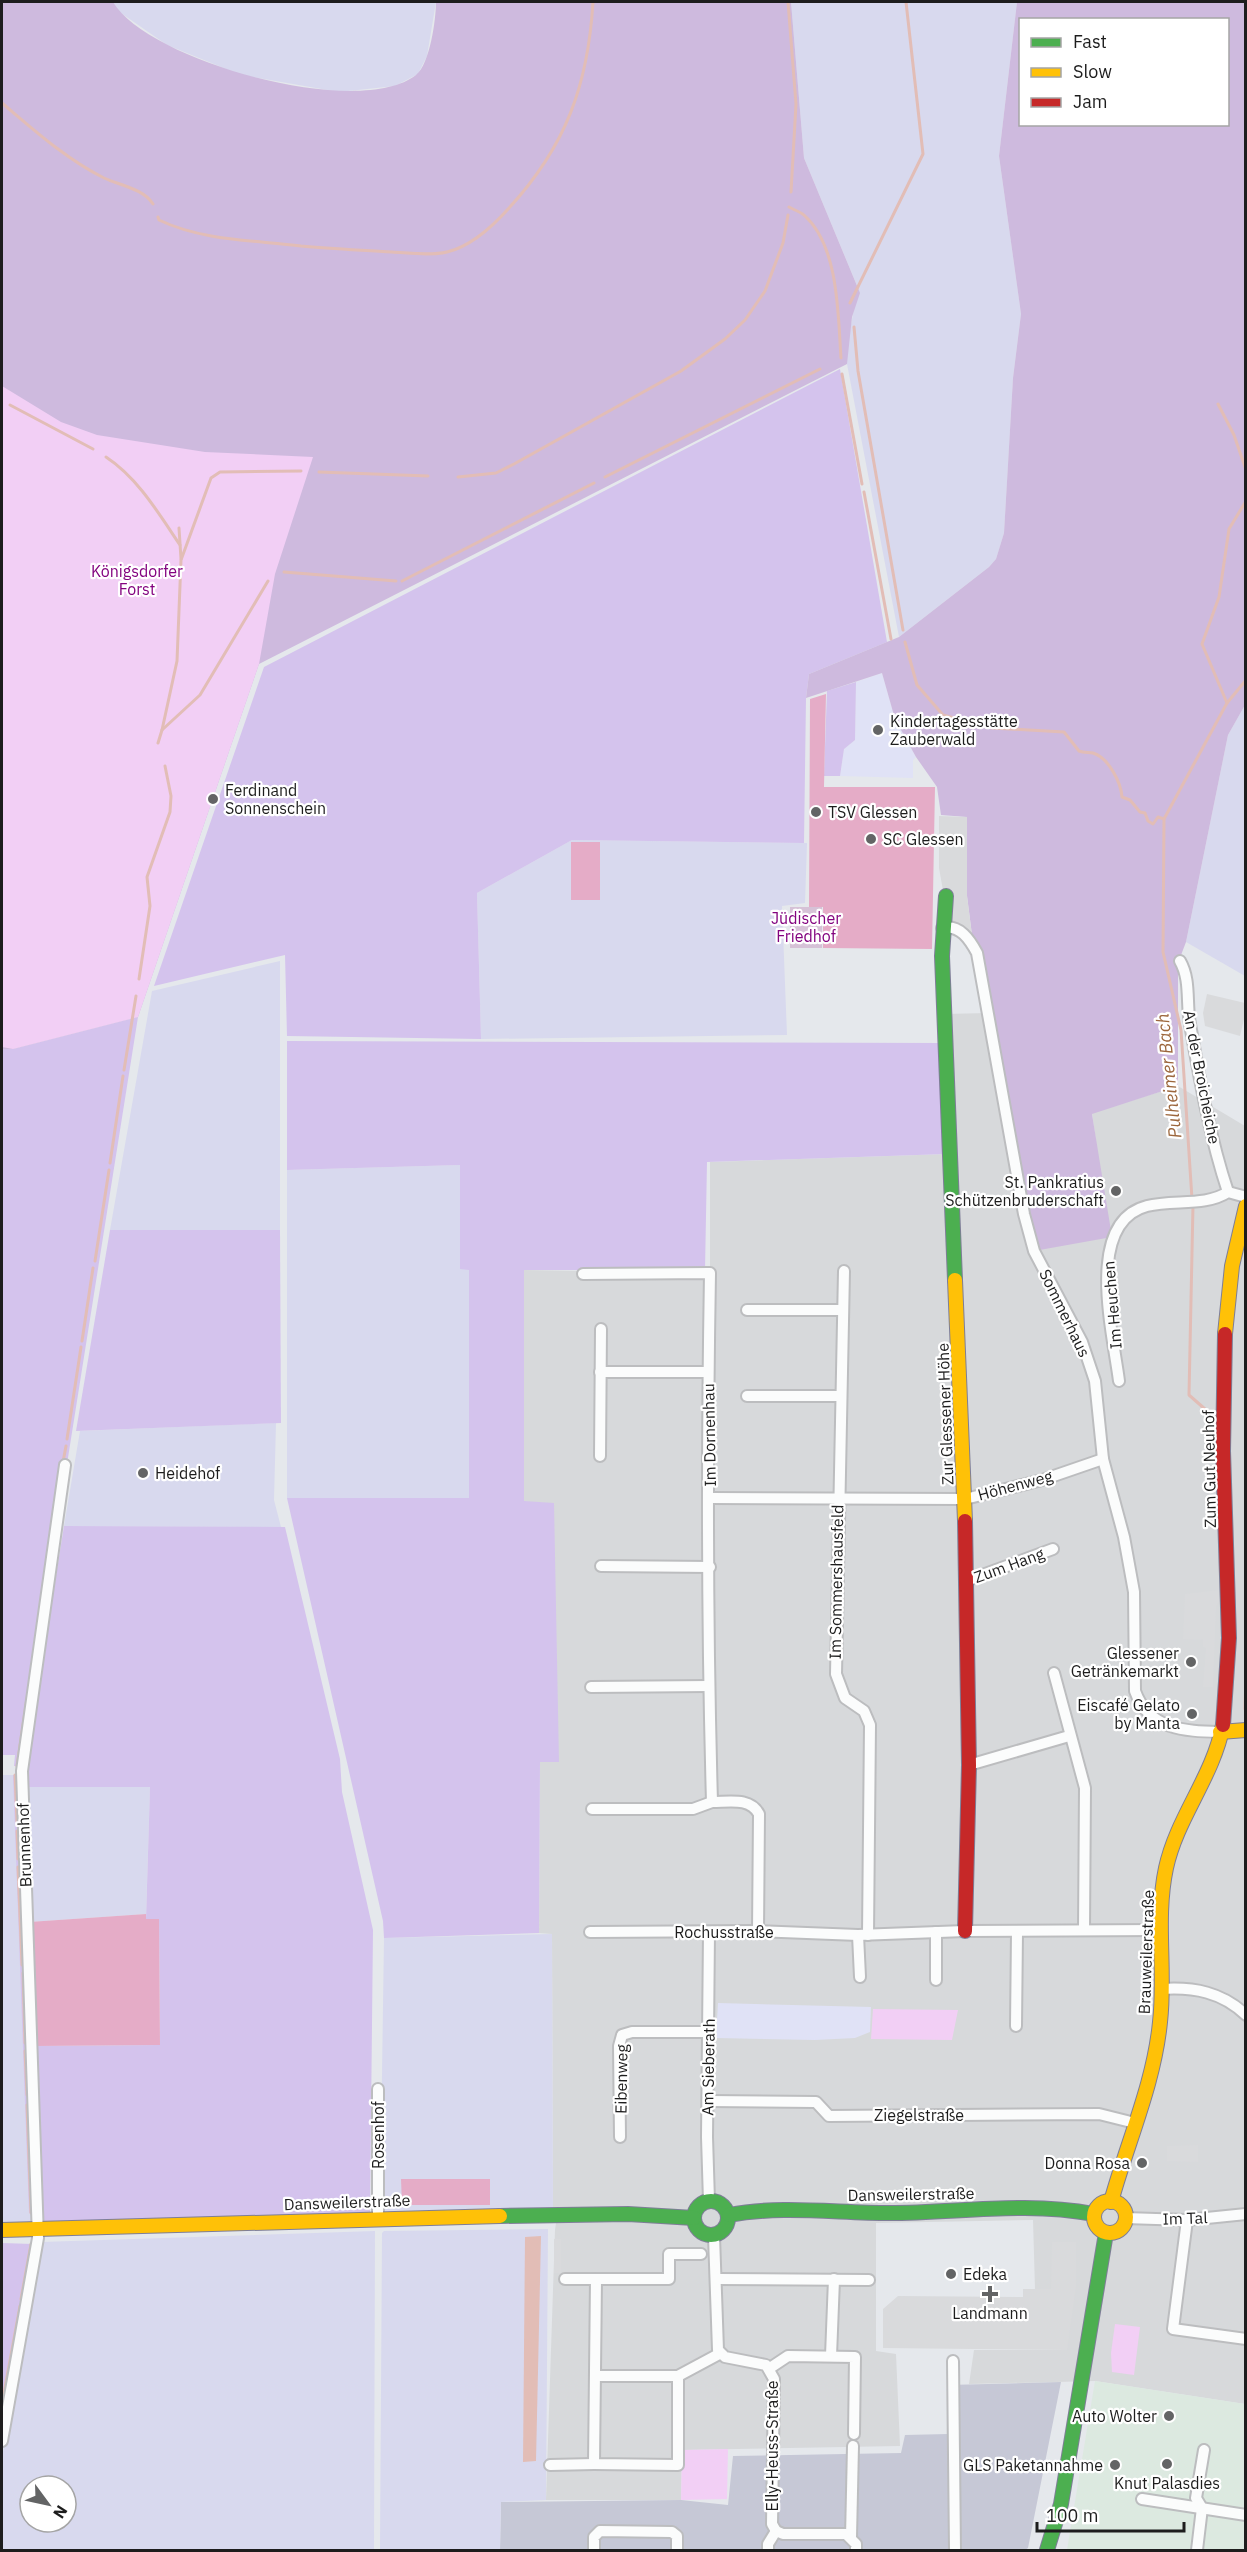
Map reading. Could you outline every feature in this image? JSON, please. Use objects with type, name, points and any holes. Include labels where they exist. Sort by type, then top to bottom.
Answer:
[{"type":"main road","name":"Zur Glessener Höhe","points":[[946,896],[942,928],[944,1041],[965,1499],[969,1765],[965,1931]]},
{"type":"main road","name":"Zum Gut Neuhof","points":[[1220,1732],[1226,1701],[1228,1658],[1224,1330],[1228,1283],[1245,1206]]},
{"type":"main road","points":[[1220,1732],[1245,1730]]},
{"type":"main road","name":"Brauweilerstraße","points":[[1111,2202],[1158,2041],[1162,1989],[1160,1930],[1166,1867],[1181,1826],[1214,1761],[1220,1732]]},
{"type":"main road","points":[[709,2201],[719,2203],[729,2215],[724,2230],[714,2236],[700,2232],[694,2218],[696,2209],[709,2201]]},
{"type":"main road","points":[[1111,2202],[1120,2206],[1125,2218],[1117,2231],[1106,2233],[1095,2224],[1094,2214],[1098,2206],[1111,2202]]},
{"type":"main road","name":"Dansweilerstraße","points":[[729,2215],[780,2211],[891,2213],[1026,2208],[1062,2209],[1094,2214]]},
{"type":"main road","name":"Dansweilerstraße","points":[[2,2230],[378,2218],[628,2214],[694,2218]]},
{"type":"main road","points":[[1047,2550],[1061,2504],[1106,2233]]},
{"type":"street","name":"Sommerhaus","points":[[942,928],[954,928],[970,940],[981,968],[1024,1214],[1034,1251],[1082,1342],[1095,1381],[1103,1460],[1124,1537],[1134,1592],[1135,1691],[1141,1707],[1149,1717],[1166,1725],[1196,1732],[1220,1732]]},
{"type":"street","name":"An der Broicheiche","points":[[1180,961],[1187,974],[1187,1009],[1202,1089],[1228,1192]]},
{"type":"street","points":[[1228,1192],[1245,1197]]},
{"type":"street","name":"Im Heuchen","points":[[1119,1381],[1106,1264],[1115,1230],[1129,1213],[1146,1206],[1213,1199],[1228,1192]]},
{"type":"street","name":"Im Sommershausfeld","points":[[844,1271],[839,1396],[836,1674],[845,1698],[864,1711],[870,1725],[863,1935]]},
{"type":"street","name":"Im Dornenhau","points":[[583,1274],[710,1273],[709,1686],[712,1802]]},
{"type":"street","points":[[747,1310],[841,1310]]},
{"type":"street","points":[[600,1456],[601,1329]]},
{"type":"street","name":"Im Dornenhau","points":[[600,1372],[708,1372]]},
{"type":"street","points":[[747,1396],[839,1396]]},
{"type":"street","name":"Höhenweg","points":[[710,1498],[965,1499],[1042,1480],[1103,1460]]},
{"type":"street","name":"Brunnenhof","points":[[2,2441],[38,2229],[22,1771],[65,1465]]},
{"type":"street","name":"Zum Hang","points":[[966,1581],[1053,1549]]},
{"type":"street","points":[[601,1566],[710,1567]]},
{"type":"street","points":[[1054,1673],[1069,1736],[1085,1788],[1084,1930]]},
{"type":"street","points":[[591,1687],[709,1686]]},
{"type":"street","points":[[969,1765],[1069,1736]]},
{"type":"street","points":[[592,1809],[693,1809],[712,1802],[746,1802],[756,1807],[759,1814],[758,1931]]},
{"type":"street","name":"Rochusstraße","points":[[590,1932],[758,1931],[863,1935],[965,1931],[1160,1930]]},
{"type":"street","points":[[936,1932],[936,1980]]},
{"type":"street","points":[[1016,2026],[1017,1932]]},
{"type":"street","name":"Am Sieberath","points":[[709,1933],[709,2201]]},
{"type":"street","points":[[860,1977],[863,1935]]},
{"type":"street","points":[[1162,1989],[1211,1992],[1233,2003],[1245,2016]]},
{"type":"street","name":"Eibenweg","points":[[620,2137],[619,2046],[622,2036],[632,2032],[708,2032]]},
{"type":"street","name":"Rosenhof","points":[[378,2089],[378,2218]]},
{"type":"street","name":"Ziegelstraße","points":[[708,2101],[816,2102],[829,2116],[1099,2114],[1135,2123]]},
{"type":"street","name":"Im Tal","points":[[1125,2218],[1187,2220],[1245,2214]]},
{"type":"street","points":[[1187,2220],[1173,2329],[1245,2339]]},
{"type":"street","points":[[595,2376],[678,2376],[719,2354],[716,2345],[717,2279],[714,2236]]},
{"type":"street","points":[[564,2279],[669,2279],[669,2254],[701,2254]]},
{"type":"street","points":[[594,2464],[596,2279]]},
{"type":"street","points":[[717,2279],[870,2280]]},
{"type":"street","points":[[831,2355],[834,2280]]},
{"type":"street","name":"Elly-Heuss-Straße","points":[[719,2354],[770,2368],[774,2379],[772,2524],[776,2531],[783,2534],[846,2534],[851,2537]]},
{"type":"street","points":[[770,2368],[788,2356],[855,2357],[854,2434]]},
{"type":"street","points":[[953,2361],[956,2550]]},
{"type":"street","points":[[550,2465],[678,2465],[678,2376]]},
{"type":"street","points":[[853,2446],[851,2537],[856,2544],[856,2550]]},
{"type":"street","points":[[1197,2550],[1202,2508],[1196,2498],[1204,2450]]},
{"type":"street","points":[[1142,2499],[1245,2515]]},
{"type":"street","points":[[594,2550],[594,2537],[600,2531],[672,2532],[677,2536],[677,2550]]},
{"type":"street","points":[[768,2550],[768,2544],[776,2531]]},
{"type":"shaded area","points":[[113,2],[436,2],[427,56],[418,74],[395,86],[339,92],[241,75],[167,45],[118,11]]},
{"type":"shaded area","points":[[791,2],[1017,2],[999,156],[1021,314],[1013,378],[1004,533],[996,559],[989,567],[899,637],[847,364],[847,345],[858,288],[804,158]]},
{"type":"shaded area","points":[[840,369],[887,642],[809,674],[806,698],[804,843],[572,840],[477,893],[481,1039],[287,1036],[285,955],[154,986],[264,667]]},
{"type":"shaded area","name":"Kindertagesstätte Zauberwald","points":[[882,673],[895,719],[916,757],[913,760],[913,778],[840,776],[844,749],[855,740],[856,682]]},
{"type":"shaded area","points":[[856,682],[855,740],[844,749],[840,776],[824,776],[827,691]]},
{"type":"shaded area","name":"SC Glessen","points":[[826,694],[824,787],[935,787],[932,949],[823,948],[823,907],[809,907],[810,699]]},
{"type":"shaded area","points":[[1245,705],[1245,976],[1186,942],[1228,735]]},
{"type":"shaded area","points":[[939,816],[967,817],[967,896],[972,935],[962,930],[959,924],[949,924],[939,868]]},
{"type":"shaded area","points":[[572,840],[807,843],[805,903],[782,906],[787,1035],[481,1039],[477,893]]},
{"type":"shaded area","points":[[571,842],[600,842],[600,900],[571,900]]},
{"type":"shaded area","points":[[280,961],[280,1230],[110,1230],[152,991]]},
{"type":"shaded area","points":[[1207,994],[1245,1003],[1240,1036],[1205,1026],[1203,1013]]},
{"type":"shaded area","points":[[989,1013],[1096,1141],[1092,1113],[1178,1086],[1245,1126],[1245,2404],[1095,2381],[969,2384],[974,2350],[1067,2350],[1051,2289],[1035,2289],[1033,2220],[876,2223],[876,2351],[896,2354],[900,2446],[682,2450],[681,2500],[546,2500],[555,2230],[558,2209],[553,2208],[552,1934],[539,1933],[540,1762],[558,1762],[524,1501],[524,1270],[710,1273],[710,1162],[949,1154],[943,1014]]},
{"type":"shaded area","points":[[138,1017],[19,1766],[14,1766],[15,1755],[2,1755],[2,1049],[13,1049]]},
{"type":"shaded area","points":[[287,1041],[942,1043],[947,1154],[707,1162],[705,1270],[524,1270],[524,1501],[554,1503],[559,1762],[540,1762],[539,1933],[384,1938],[383,1921],[287,1498],[469,1498],[469,1270],[460,1269],[460,1165],[287,1170]]},
{"type":"shaded area","points":[[460,1165],[460,1269],[469,1269],[470,1499],[287,1498],[287,1170]]},
{"type":"shaded area","points":[[110,1230],[280,1230],[281,1423],[76,1431]]},
{"type":"shaded area","points":[[276,1423],[274,1500],[281,1527],[64,1526],[80,1431]]},
{"type":"shaded area","points":[[64,1526],[285,1527],[340,1759],[342,1792],[373,1930],[370,2212],[43,2223],[35,2046],[160,2045],[159,1920],[146,1919],[150,1787],[26,1787],[25,1769]]},
{"type":"shaded area","points":[[1227,1589],[1216,1607],[1213,1687],[1203,1687],[1206,1648],[1203,1647],[1203,1640],[1183,1639],[1185,1594]]},
{"type":"shaded area","points":[[2,1775],[20,1775],[35,2221],[2,2223]]},
{"type":"shaded area","points":[[13,1775],[17,1775],[34,2213],[29,2213]]},
{"type":"shaded area","points":[[26,1787],[150,1787],[146,1914],[29,1922]]},
{"type":"shaded area","points":[[146,1914],[146,1919],[159,1919],[160,2045],[35,2046],[29,1922]]},
{"type":"shaded area","points":[[552,1934],[553,2208],[380,2211],[384,1938]]},
{"type":"shaded area","points":[[718,2003],[871,2007],[870,2032],[855,2038],[815,2040],[716,2038]]},
{"type":"shaded area","points":[[1198,2145],[1198,2162],[1167,2161],[1167,2146]]},
{"type":"shaded area","points":[[401,2179],[490,2179],[490,2205],[402,2205]]},
{"type":"shaded area","points":[[548,2229],[546,2500],[501,2502],[500,2550],[380,2550],[382,2233],[384,2231]]},
{"type":"shaded area","points":[[375,2231],[374,2550],[2,2550],[2,2457],[41,2242]]},
{"type":"shaded area","points":[[541,2236],[536,2461],[523,2462],[525,2237]]},
{"type":"shaded area","points":[[554,2239],[561,2239],[561,2273],[554,2273]]},
{"type":"shaded area","points":[[1052,2242],[1076,2242],[1076,2286],[1067,2350],[883,2348],[883,2309],[898,2296],[1023,2297],[1023,2289],[1051,2289]]},
{"type":"shaded area","points":[[2,2243],[33,2244],[2,2417]]},
{"type":"shaded area","points":[[1095,2381],[1245,2404],[1245,2550],[1067,2550]]},
{"type":"shaded area","points":[[1061,2382],[1028,2548],[1025,2550],[500,2550],[501,2502],[681,2500],[728,2505],[733,2456],[901,2453],[905,2435],[948,2434],[948,2385]]},
{"type":"green space","points":[[2,2],[113,2],[134,24],[167,45],[209,63],[256,78],[304,87],[350,91],[388,87],[416,75],[428,52],[436,2],[791,2],[804,158],[860,293],[852,317],[847,364],[259,664],[138,1017],[13,1049],[2,1049]]},
{"type":"green space","points":[[1017,2],[1245,2],[1245,705],[1228,735],[1186,942],[1178,963],[1178,1086],[1092,1114],[1112,1237],[1034,1251],[970,940],[972,935],[967,896],[967,817],[941,815],[937,787],[916,757],[895,719],[882,673],[806,698],[809,674],[899,637],[989,567],[996,559],[1004,533],[1013,378],[1021,314],[999,156]]},
{"type":"green space","name":"Königsdorfer Forst","points":[[2,386],[61,422],[97,435],[205,452],[313,457],[275,574],[259,664],[138,1017],[13,1049],[2,1047]]},
{"type":"green space","name":"Jüdischer Friedhof","points":[[790,907],[822,907],[822,948],[790,948]]},
{"type":"green space","points":[[873,2009],[958,2010],[952,2040],[871,2039]]},
{"type":"green space","points":[[1115,2324],[1140,2327],[1134,2375],[1112,2372],[1111,2353]]},
{"type":"green space","points":[[728,2449],[727,2499],[681,2500],[682,2450]]},
{"type":"waterway","points":[[158,217],[159,220],[176,227],[211,236],[301,246],[427,254],[447,252],[465,245],[489,228],[509,208],[529,185],[559,137],[570,113],[586,60],[593,2]]},
{"type":"waterway","points":[[788,2],[796,104],[791,192]]},
{"type":"waterway","points":[[850,303],[923,154],[906,2]]},
{"type":"waterway","points":[[2,103],[51,144],[77,162],[104,178],[137,191],[153,204]]},
{"type":"waterway","points":[[789,207],[805,216],[825,245],[835,283],[841,358]]},
{"type":"waterway","points":[[458,477],[496,473],[514,464],[681,371],[725,339],[745,320],[765,291],[783,243],[788,215]]},
{"type":"waterway","points":[[854,327],[858,371],[903,630]]},
{"type":"waterway","points":[[605,477],[820,369]]},
{"type":"waterway","points":[[842,374],[862,484]]},
{"type":"waterway","name":"Pulheimer Bach","points":[[1218,404],[1234,435],[1246,470]]},
{"type":"waterway","points":[[10,405],[93,449]]},
{"type":"waterway","points":[[106,457],[138,486],[180,545]]},
{"type":"waterway","points":[[162,730],[177,661],[181,560],[211,478],[220,472],[301,471]]},
{"type":"waterway","points":[[319,472],[428,476]]},
{"type":"waterway","points":[[402,581],[594,483]]},
{"type":"waterway","points":[[864,492],[891,639]]},
{"type":"waterway","name":"Pulheimer Bach","points":[[1227,703],[1202,644],[1219,597],[1229,529],[1246,501]]},
{"type":"waterway","points":[[179,528],[181,559]]},
{"type":"waterway","points":[[284,572],[396,581]]},
{"type":"waterway","points":[[158,743],[162,730],[200,695],[268,581]]},
{"type":"waterway","points":[[905,642],[917,685],[943,715],[992,728],[1064,732],[1079,751],[1093,753],[1109,765],[1117,778],[1122,797],[1130,800],[1140,812],[1145,813],[1148,821],[1153,824],[1158,817],[1164,819]]},
{"type":"waterway","name":"Pulheimer Bach","points":[[1192,1199],[1181,1030],[1163,952],[1164,819],[1227,703],[1246,680]]},
{"type":"waterway","points":[[139,979],[150,906],[147,877],[170,812],[171,796],[165,766]]},
{"type":"waterway","points":[[124,1070],[136,996]]},
{"type":"waterway","points":[[110,1163],[123,1076]]},
{"type":"waterway","points":[[95,1261],[109,1170]]},
{"type":"waterway","name":"Pulheimer Bach","points":[[1193,1205],[1189,1395],[1214,1417]]},
{"type":"waterway","points":[[82,1341],[93,1268]]},
{"type":"waterway","points":[[67,1439],[81,1347]]},
{"type":"waterway","points":[[63,1462],[66,1446]]},
{"type":"waterway","name":"Pulheimer Bach","points":[[1245,1709],[1246,1677]]},
{"type":"waterway","points":[[17,1766],[27,1698]]},
{"type":"waterway","points":[[15,1775],[17,1822]]},
{"type":"waterway","points":[[17,1831],[18,1859]]},
{"type":"waterway","points":[[18,1867],[22,1965]]},
{"type":"waterway","points":[[23,1973],[25,2043]]},
{"type":"waterway","points":[[25,2051],[27,2095]]},
{"type":"waterway","points":[[27,2105],[31,2213]]},
{"type":"waterway","points":[[21,2299],[31,2244]]},
{"type":"waterway","points":[[2,2404],[20,2306]]},
{"type":"traffic: fast","points":[[946,896],[942,956],[955,1280]]},
{"type":"traffic: fast","points":[[711,2201],[723,2206],[728,2218],[723,2230],[711,2235],[699,2230],[694,2218],[699,2206],[711,2201]]},
{"type":"traffic: fast","points":[[729,2215],[769,2210],[915,2213],[1017,2208],[1043,2208],[1094,2214]]},
{"type":"traffic: fast","points":[[500,2216],[628,2214],[694,2218]]},
{"type":"traffic: fast","points":[[1047,2550],[1061,2504],[1106,2233]]},
{"type":"traffic: slow","points":[[1225,1334],[1232,1266],[1246,1206]]},
{"type":"traffic: slow","points":[[955,1280],[965,1521]]},
{"type":"traffic: slow","points":[[1111,2202],[1146,2091],[1157,2045],[1162,2003],[1161,1906],[1166,1868],[1178,1831],[1211,1762],[1223,1725]]},
{"type":"traffic: slow","points":[[1220,1732],[1246,1730]]},
{"type":"traffic: slow","points":[[1110,2201],[1121,2206],[1126,2217],[1121,2228],[1110,2233],[1099,2228],[1094,2217],[1099,2206],[1110,2201]]},
{"type":"traffic: slow","points":[[2,2230],[500,2216]]},
{"type":"traffic: jam","points":[[1223,1725],[1229,1638],[1223,1451],[1225,1334]]},
{"type":"traffic: jam","points":[[965,1521],[969,1765],[965,1931]]},
{"type":"place","name":"Kindertagesstätte Zauberwald","points":[[878,730]]},
{"type":"place","name":"Ferdinand Sonnenschein","points":[[213,799]]},
{"type":"place","name":"TSV Glessen","points":[[816,812]]},
{"type":"place","name":"SC Glessen","points":[[871,839]]},
{"type":"place","name":"St. Pankratius Schützenbruderschaft","points":[[1116,1191]]},
{"type":"place","name":"Heidehof","points":[[143,1473]]},
{"type":"place","name":"Glessener Getränkemarkt","points":[[1191,1662]]},
{"type":"place","name":"Eiscafé Gelato by Manta","points":[[1192,1714]]},
{"type":"place","name":"Donna Rosa","points":[[1142,2163]]},
{"type":"place","name":"Edeka","points":[[951,2274]]},
{"type":"place","name":"Landmann","points":[[990,2294]]},
{"type":"place","name":"Auto Wolter","points":[[1169,2416]]},
{"type":"place","name":"Knut Palasdies","points":[[1167,2464]]},
{"type":"place","name":"GLS Paketannahme","points":[[1115,2465]]}]
